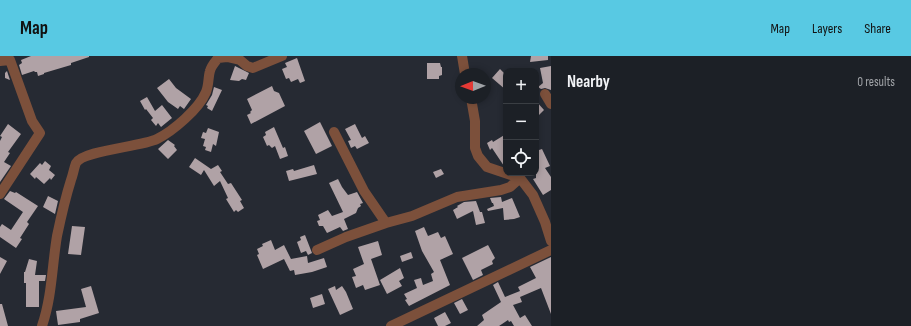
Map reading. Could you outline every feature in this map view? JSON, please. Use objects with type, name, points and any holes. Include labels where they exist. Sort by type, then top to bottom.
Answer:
[{"type":"street","points":[[42,326],[48,306],[61,217],[76,162],[81,158],[92,154],[156,140],[177,127],[202,100],[207,90],[210,69],[218,58],[227,57],[240,60],[247,66],[252,66],[253,68],[282,56]]},
{"type":"street","points":[[462,56],[464,68]]},
{"type":"street","points":[[0,61],[10,60],[32,121],[40,133],[0,194]]},
{"type":"street","points":[[544,94],[551,104]]},
{"type":"street","points":[[472,104],[475,121],[475,148],[478,156],[487,166],[520,178],[534,195],[551,241]]},
{"type":"street","points":[[334,132],[364,191],[386,223]]},
{"type":"street","points":[[317,250],[346,237],[386,223],[412,216],[457,197],[501,190],[510,187],[520,178]]},
{"type":"street","points":[[391,326],[551,250]]},
{"type":"building","points":[[31,56],[89,57],[71,63],[71,65],[38,76],[37,72],[34,71],[22,75],[19,65],[22,63],[21,60]]},
{"type":"building","points":[[531,56],[548,56],[548,60],[530,62]]},
{"type":"building","points":[[297,58],[305,81],[300,83],[298,79],[291,82],[289,78],[286,79],[282,69],[287,67],[285,63]]},
{"type":"building","points":[[427,63],[440,63],[442,67],[442,75],[439,76],[439,79],[427,79]]},
{"type":"building","points":[[235,66],[249,73],[246,80],[230,80]]},
{"type":"building","points":[[551,66],[551,90],[539,88],[543,83],[540,68]]},
{"type":"building","points":[[500,69],[503,72],[503,87],[492,78]]},
{"type":"building","points":[[7,71],[10,80],[5,78],[5,73]]},
{"type":"building","points":[[169,79],[176,88],[191,99],[184,109],[180,106],[178,109],[168,102],[157,88]]},
{"type":"building","points":[[272,86],[274,91],[279,93],[285,106],[251,124],[247,115],[251,113],[250,112],[252,110],[247,99]]},
{"type":"building","points":[[214,87],[222,90],[212,111],[207,108],[208,106],[206,105],[212,95]]},
{"type":"building","points":[[147,97],[155,111],[162,105],[172,118],[161,127],[158,123],[156,126],[151,120],[153,118],[146,109],[145,110],[140,101]]},
{"type":"building","points":[[539,104],[544,110],[539,115]]},
{"type":"building","points":[[320,122],[332,146],[316,154],[304,131]]},
{"type":"building","points":[[8,124],[21,134],[8,152],[10,153],[4,162],[11,166],[0,182],[0,141],[2,137],[0,136]]},
{"type":"building","points":[[355,124],[362,138],[365,136],[369,143],[357,149],[355,146],[351,148],[348,141],[351,140],[345,129]]},
{"type":"building","points":[[274,127],[283,148],[285,147],[288,156],[280,159],[275,146],[272,148],[269,145],[267,146],[263,137],[266,135],[265,132]]},
{"type":"building","points":[[208,128],[219,132],[216,146],[213,144],[211,152],[205,150],[206,147],[203,146],[205,139],[201,138],[203,132],[206,133]]},
{"type":"building","points":[[503,136],[503,164],[492,148],[490,150],[487,143],[492,140],[493,142]]},
{"type":"building","points":[[168,140],[175,145],[174,146],[177,150],[168,159],[158,149]]},
{"type":"building","points":[[542,149],[550,166],[545,168],[551,177],[551,190],[543,195],[533,179],[536,178],[536,176],[539,176],[539,150]]},
{"type":"building","points":[[195,158],[211,169],[218,165],[222,171],[220,172],[228,184],[231,183],[242,200],[240,201],[244,208],[238,212],[236,210],[234,212],[226,199],[228,198],[220,181],[214,186],[204,170],[201,175],[189,167]]},
{"type":"building","points":[[45,161],[51,166],[49,170],[55,175],[51,180],[50,178],[44,184],[30,174],[40,163],[42,165]]},
{"type":"building","points":[[314,165],[317,174],[289,181],[286,171],[293,169],[294,171]]},
{"type":"building","points":[[441,169],[444,174],[436,178],[433,172]]},
{"type":"building","points":[[338,179],[348,195],[357,192],[363,203],[360,204],[361,206],[358,208],[356,213],[344,219],[348,229],[343,231],[340,227],[327,233],[323,226],[319,226],[317,221],[320,220],[318,215],[328,210],[332,216],[343,212],[329,183]]},
{"type":"building","points":[[10,191],[16,192],[38,206],[27,222],[29,224],[20,238],[22,239],[16,248],[0,237],[0,227],[2,224],[11,230],[23,212],[4,199]]},
{"type":"building","points":[[48,196],[58,201],[55,214],[43,207]]},
{"type":"building","points":[[501,197],[502,202],[512,198],[520,217],[504,220],[503,208],[488,211],[487,209],[494,206],[490,198]]},
{"type":"building","points":[[476,201],[480,212],[482,212],[485,223],[476,225],[473,211],[457,219],[453,210],[458,207],[457,206],[464,202]]},
{"type":"building","points":[[72,226],[85,227],[81,255],[68,254]]},
{"type":"building","points":[[424,227],[428,236],[438,232],[441,238],[445,236],[453,254],[440,260],[450,285],[409,306],[405,300],[407,299],[404,294],[417,288],[414,280],[421,278],[423,285],[433,281],[431,274],[434,272],[422,251],[415,231]]},
{"type":"building","points":[[305,235],[312,253],[308,255],[306,251],[301,253],[297,242],[301,240],[300,237]]},
{"type":"building","points":[[271,240],[275,250],[284,245],[291,259],[307,256],[308,263],[324,258],[327,267],[312,272],[295,275],[294,270],[290,271],[284,259],[263,269],[257,255],[259,254],[257,249],[263,246],[262,244]]},
{"type":"building","points":[[378,241],[382,255],[371,259],[380,285],[365,290],[363,285],[356,288],[352,277],[356,276],[353,269],[364,264],[358,247]]},
{"type":"building","points":[[488,245],[495,258],[492,261],[493,264],[481,270],[483,275],[473,280],[462,258]]},
{"type":"building","points":[[411,252],[413,258],[402,262],[400,256]]},
{"type":"building","points":[[0,257],[7,261],[0,274]]},
{"type":"building","points":[[551,257],[551,314],[541,288],[520,297],[522,302],[513,305],[520,318],[525,315],[532,326],[514,326],[511,321],[509,322],[508,320],[499,326],[477,326],[484,320],[482,315],[501,302],[493,285],[498,282],[505,297],[520,291],[518,287],[536,278],[530,267]]},
{"type":"building","points":[[29,259],[37,261],[35,275],[46,275],[45,281],[39,281],[39,307],[26,307],[26,283],[24,283],[24,272]]},
{"type":"building","points":[[400,268],[404,278],[399,281],[402,286],[387,294],[380,280]]},
{"type":"building","points":[[91,286],[99,313],[80,319],[80,322],[58,325],[56,311],[86,307],[81,289]]},
{"type":"building","points":[[335,286],[336,290],[342,286],[353,309],[340,315],[328,289]]},
{"type":"building","points":[[322,294],[325,304],[313,308],[310,298]]},
{"type":"building","points":[[462,299],[468,310],[460,314],[454,303]]},
{"type":"building","points":[[0,304],[2,304],[8,326],[0,326]]},
{"type":"building","points":[[445,312],[451,323],[445,326],[438,326],[434,318]]}]
